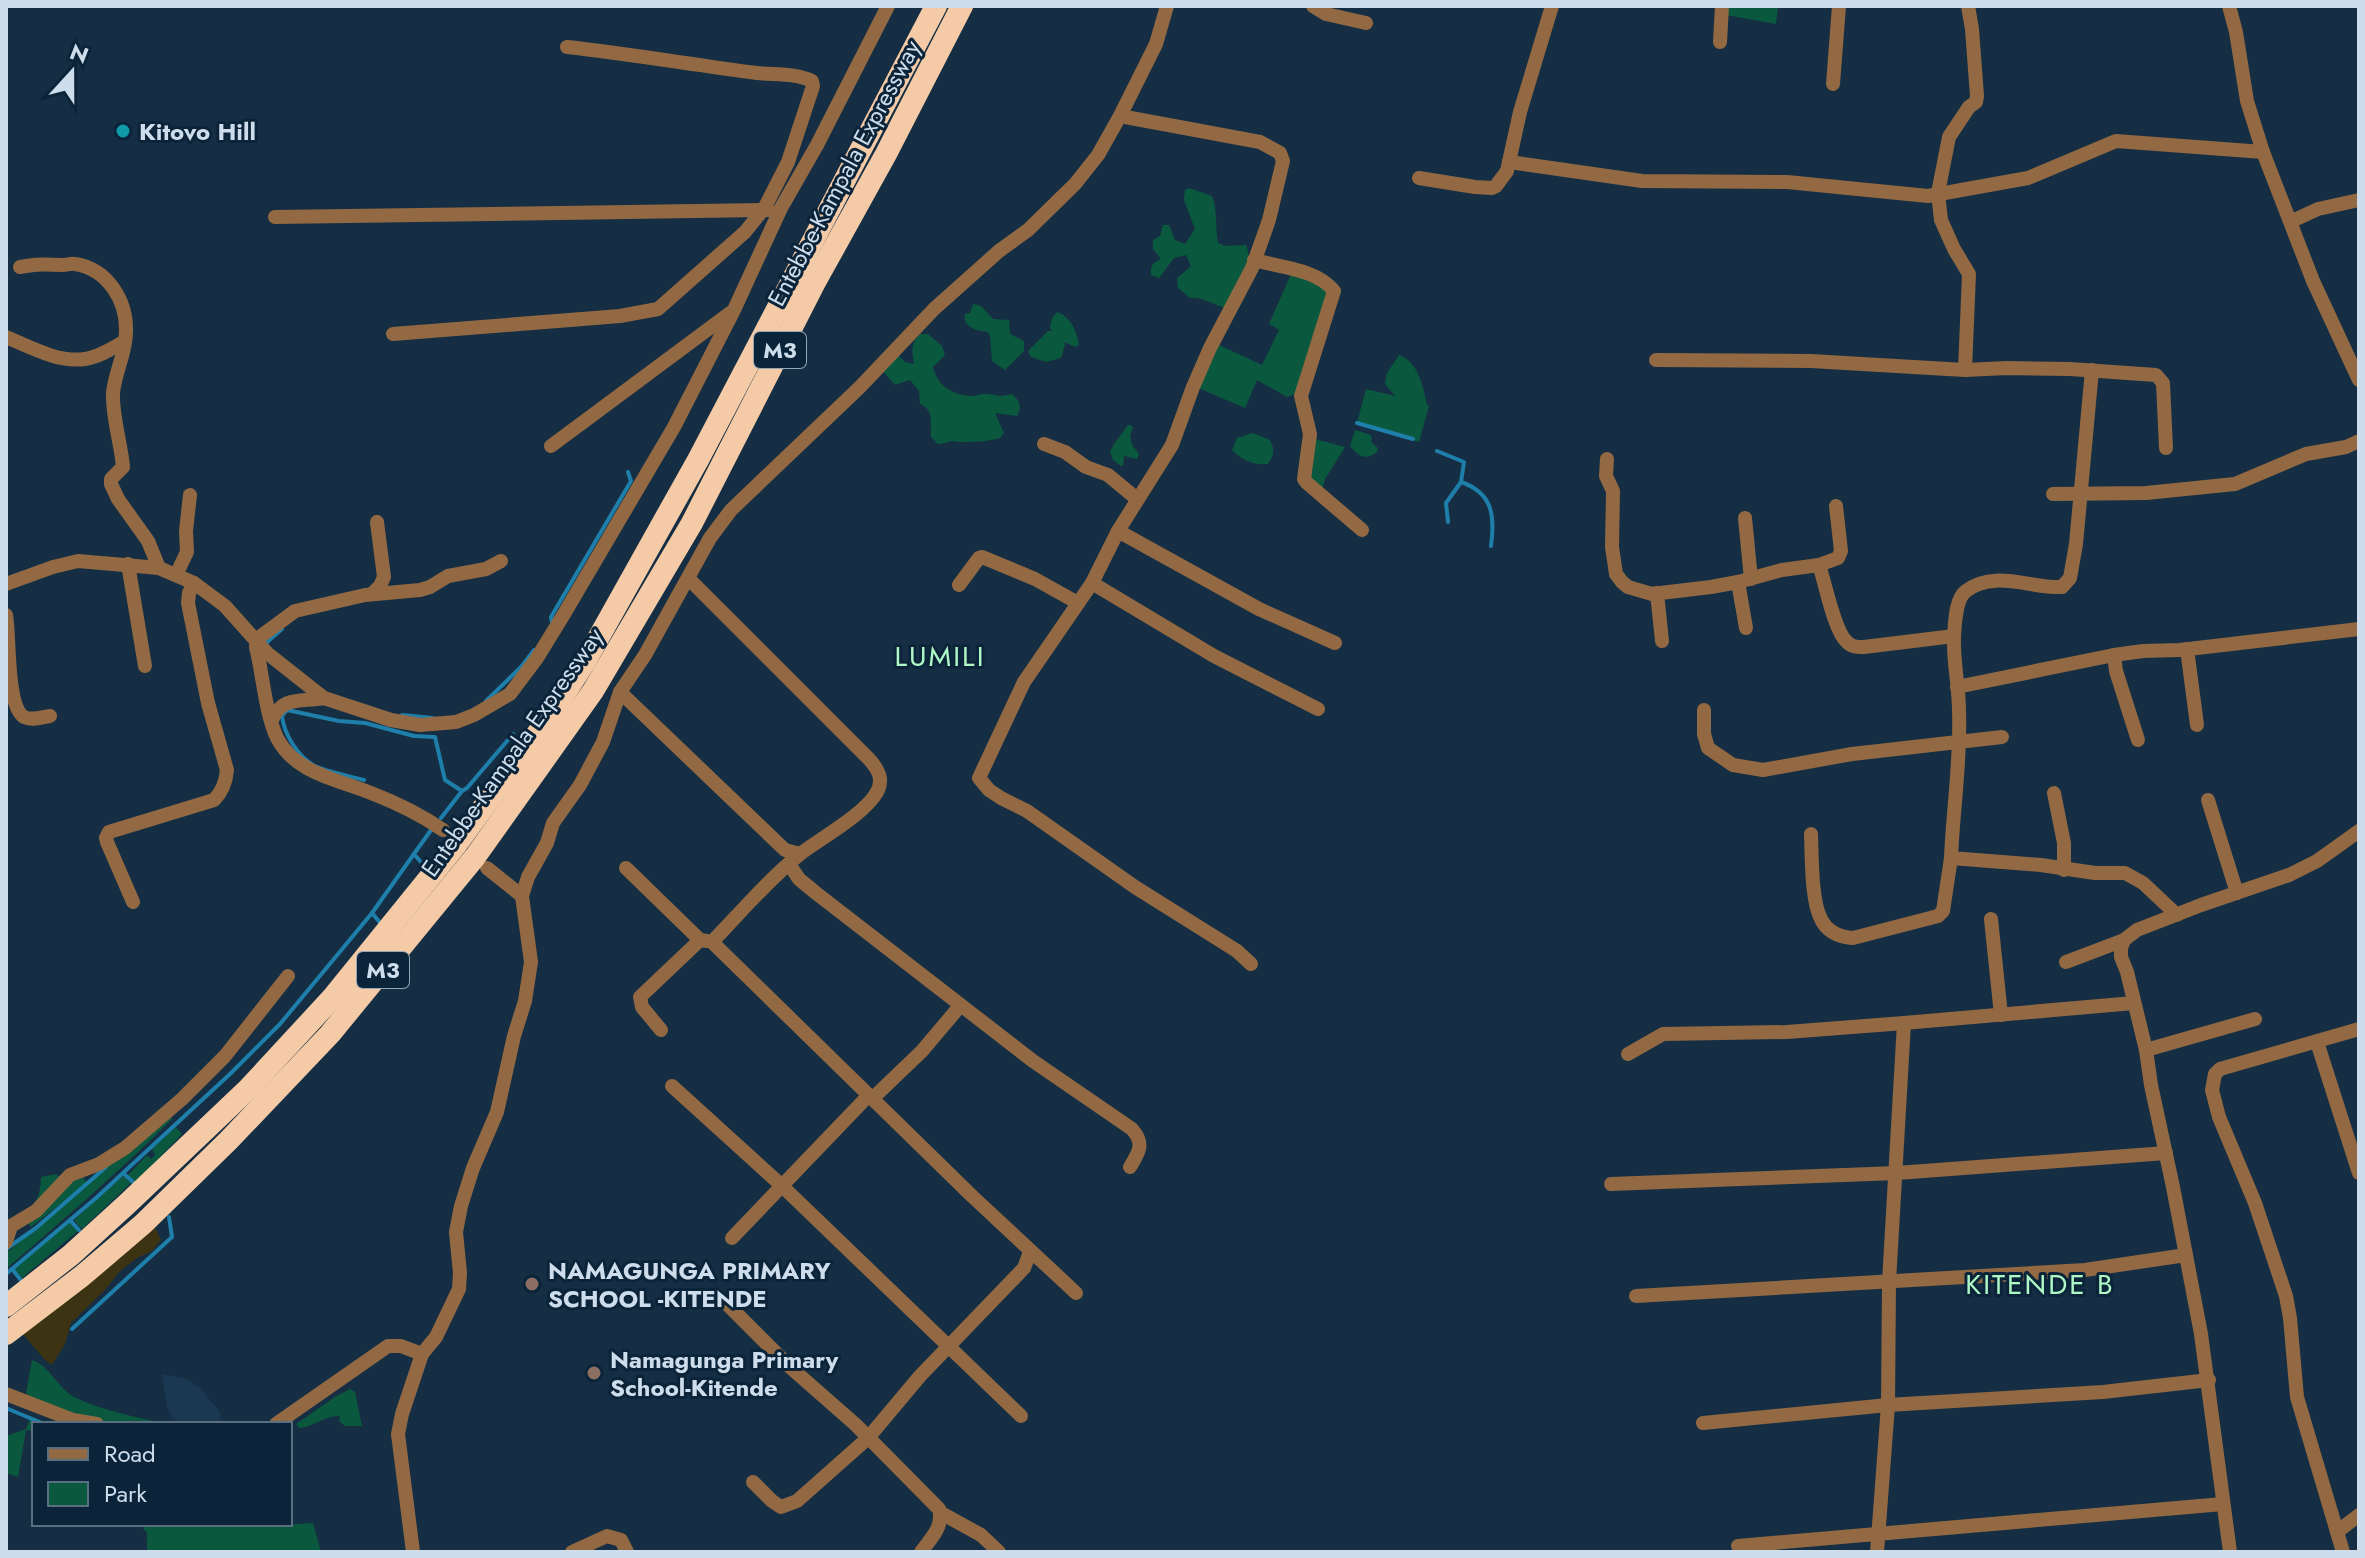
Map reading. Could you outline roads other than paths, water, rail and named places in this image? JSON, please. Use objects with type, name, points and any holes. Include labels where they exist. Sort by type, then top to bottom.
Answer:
[{"type":"highway","name":"Entebbe-Kampala Expressway","points":[[6,1306],[71,1255],[194,1141],[248,1089],[333,997],[456,845],[551,715],[586,660],[698,460],[936,6]]},
{"type":"highway","name":"Entebbe-Kampala Expressway","points":[[6,1334],[143,1224],[228,1141],[330,1034],[475,857],[593,691],[692,523],[814,284],[886,154],[962,6]]},
{"type":"street","points":[[6,584],[78,561],[159,568],[194,583],[225,606],[267,653],[324,698],[365,713],[420,725],[456,722],[510,694],[537,658],[674,427],[734,310],[781,208],[888,6]]},
{"type":"street","points":[[413,1552],[398,1434],[422,1354],[436,1337],[459,1289],[456,1232],[461,1206],[497,1112],[525,1001],[531,962],[522,896],[553,823],[580,785],[603,742],[620,692],[645,655],[710,538],[731,510],[860,387],[934,309],[1051,210],[1098,155],[1156,44],[1167,6]]},
{"type":"street","points":[[1313,6],[1326,14],[1366,23]]},
{"type":"street","points":[[1419,178],[1492,188],[1501,180],[1509,162],[1520,112],[1552,6]]},
{"type":"street","points":[[1720,42],[1722,6]]},
{"type":"street","points":[[1833,84],[1839,6]]},
{"type":"street","points":[[1965,370],[1969,274],[1941,220],[1938,193],[1949,137],[1969,107],[1976,102],[1977,96],[1968,6]]},
{"type":"street","points":[[2229,6],[2247,101],[2263,152],[2313,281],[2359,380]]},
{"type":"street","points":[[393,334],[620,316],[658,309],[745,232],[761,211],[788,162],[812,81],[799,76],[567,47]]},
{"type":"street","points":[[1120,116],[1260,142],[1280,153],[1283,161],[1269,220],[1254,260],[1210,348],[1172,445],[1118,531],[1092,583],[1024,682],[979,778],[989,790],[1027,811],[1135,887],[1237,951],[1251,964]]},
{"type":"street","points":[[1509,162],[1642,181],[1787,182],[1914,195],[2028,178],[2116,141],[2263,152]]},
{"type":"street","points":[[2292,221],[2318,209],[2359,200]]},
{"type":"street","points":[[275,217],[761,211],[781,208]]},
{"type":"street","points":[[1254,260],[1318,278],[1334,291],[1301,396],[1310,434],[1304,479],[1362,530]]},
{"type":"street","points":[[20,267],[46,262],[75,264],[107,279],[121,302],[126,316],[125,341],[113,392],[123,469],[111,484],[148,541],[159,568]]},
{"type":"street","points":[[551,446],[734,310]]},
{"type":"street","points":[[6,337],[58,357],[83,359],[125,341]]},
{"type":"street","points":[[1656,360],[1811,361],[1965,370],[2092,370],[2156,375],[2163,383],[2166,448]]},
{"type":"street","points":[[1811,834],[1813,882],[1820,919],[1830,931],[1853,938],[1938,916],[1943,911],[1951,858],[1959,742],[1954,636],[1960,597],[1974,586],[1985,583],[2014,581],[2056,588],[2068,583],[2076,544],[2092,370]]},
{"type":"street","points":[[2053,494],[2146,493],[2235,484],[2306,454],[2346,447],[2359,441]]},
{"type":"street","points":[[1044,444],[1108,475],[1137,499]]},
{"type":"street","points":[[1607,459],[1606,476],[1613,491],[1612,547],[1616,574],[1628,587],[1657,593],[1745,580],[1782,570],[1819,565],[1838,558],[1841,555],[1836,506]]},
{"type":"street","points":[[176,575],[187,552],[190,495]]},
{"type":"street","points":[[1745,518],[1746,628]]},
{"type":"street","points":[[372,594],[384,577],[377,522]]},
{"type":"street","points":[[1118,531],[1259,609],[1335,643]]},
{"type":"street","points":[[959,585],[979,558],[989,558],[1078,603]]},
{"type":"street","points":[[443,830],[416,812],[370,792],[323,777],[295,761],[277,737],[256,647],[257,639],[295,611],[372,594],[420,590],[448,576],[486,569],[501,561]]},
{"type":"street","points":[[128,564],[145,666]]},
{"type":"street","points":[[1819,565],[1844,640],[1850,644],[1864,647],[1954,636]]},
{"type":"street","points":[[661,1030],[642,1007],[640,997],[795,859],[844,824],[876,794],[881,780],[880,772],[869,759],[689,579]]},
{"type":"street","points":[[133,902],[107,842],[109,832],[214,800],[221,792],[227,770],[208,703],[188,603],[194,583]]},
{"type":"street","points":[[1092,583],[1214,656],[1318,709]]},
{"type":"street","points":[[1657,593],[1662,641]]},
{"type":"street","points":[[6,615],[11,684],[18,710],[32,719],[50,716]]},
{"type":"street","points":[[1957,687],[2114,655],[2359,629]]},
{"type":"street","points":[[2187,649],[2197,725]]},
{"type":"street","points":[[2114,655],[2116,671],[2138,740]]},
{"type":"street","points":[[620,692],[795,859],[799,879],[1033,1061],[1132,1129],[1141,1144],[1130,1167]]},
{"type":"street","points":[[272,720],[277,708],[284,702],[324,698]]},
{"type":"street","points":[[1704,710],[1704,734],[1708,748],[1733,765],[1754,770],[1852,754],[2002,737]]},
{"type":"street","points":[[2054,793],[2064,843],[2064,870]]},
{"type":"street","points":[[2208,800],[2237,893]]},
{"type":"street","points":[[2066,962],[2124,940],[2137,930],[2289,875],[2317,861],[2359,831]]},
{"type":"street","points":[[1951,858],[2125,873],[2153,891],[2177,915]]},
{"type":"street","points":[[487,868],[522,896]]},
{"type":"street","points":[[626,868],[871,1096],[1076,1293]]},
{"type":"street","points":[[1991,919],[2001,1015]]},
{"type":"street","points":[[2124,940],[2121,957],[2146,1050],[2209,1380],[2230,1552]]},
{"type":"street","points":[[6,1242],[11,1226],[36,1211],[70,1175],[99,1164],[125,1148],[182,1099],[225,1056],[288,976]]},
{"type":"street","points":[[1628,1054],[1663,1034],[1787,1032],[2134,1003]]},
{"type":"street","points":[[732,1238],[871,1096],[922,1051],[960,1006]]},
{"type":"street","points":[[2146,1050],[2255,1019]]},
{"type":"street","points":[[1877,1552],[1888,1405],[1889,1282],[1904,1023]]},
{"type":"street","points":[[2343,1552],[2297,1397],[2286,1296],[2255,1203],[2219,1117],[2212,1090],[2215,1074],[2220,1069],[2359,1029]]},
{"type":"street","points":[[2317,1042],[2359,1173]]},
{"type":"street","points":[[672,1086],[781,1185],[1021,1416]]},
{"type":"street","points":[[1611,1184],[1897,1173],[2166,1153]]},
{"type":"street","points":[[753,1482],[781,1507],[797,1501],[868,1438],[920,1376],[1024,1268],[1030,1252]]},
{"type":"street","points":[[1636,1296],[2085,1270],[2186,1255]]},
{"type":"street","points":[[723,1300],[868,1438],[941,1513],[981,1535],[999,1552]]},
{"type":"street","points":[[279,1422],[388,1346],[401,1346],[422,1354]]},
{"type":"street","points":[[1703,1423],[1888,1405],[2103,1392],[2209,1380]]},
{"type":"street","points":[[12,1397],[85,1422]]},
{"type":"street","points":[[1738,1546],[2223,1504]]},
{"type":"street","points":[[921,1552],[938,1528],[941,1513]]},
{"type":"street","points":[[2337,1532],[2359,1515]]},
{"type":"street","points":[[572,1552],[607,1536],[621,1540],[627,1552]]},
{"type":"waterway","points":[[1357,423],[1413,439]]},
{"type":"waterway","points":[[1437,451],[1464,462],[1461,482],[1446,503],[1448,522]]},
{"type":"waterway","points":[[552,622],[551,617],[631,481],[628,472]]},
{"type":"waterway","points":[[1461,482],[1480,492],[1490,507],[1491,546]]},
{"type":"waterway","points":[[267,644],[282,629]]},
{"type":"waterway","points":[[486,701],[534,650]]},
{"type":"waterway","points":[[364,780],[324,770],[307,761],[285,730],[282,716],[287,710],[365,723],[414,736],[435,737],[445,780],[462,791]]},
{"type":"waterway","points":[[402,715],[433,718]]},
{"type":"waterway","points":[[441,818],[513,734]]},
{"type":"waterway","points":[[6,1274],[96,1198],[280,1024],[372,913],[431,830]]},
{"type":"waterway","points":[[414,854],[427,869]]},
{"type":"waterway","points":[[372,913],[382,925]]},
{"type":"waterway","points":[[6,1249],[36,1228],[106,1167]]},
{"type":"waterway","points":[[123,1173],[133,1182]]},
{"type":"waterway","points":[[72,1329],[172,1237],[169,1217]]},
{"type":"waterway","points":[[70,1220],[79,1230]]},
{"type":"waterway","points":[[12,1269],[20,1279]]},
{"type":"waterway","points":[[6,1408],[39,1422]]},
{"type":"place","name":"Kitovo Hill","points":[[123,131]]},
{"type":"place","name":"NAMAGUNGA PRIMARY SCHOOL -KITENDE","points":[[532,1284]]},
{"type":"place","name":"Namagunga Primary School-Kitende","points":[[594,1373]]},
{"type":"district","name":"LUMILI","points":[[940,656]]},
{"type":"district","name":"KITENDE B","points":[[2040,1284]]}]
